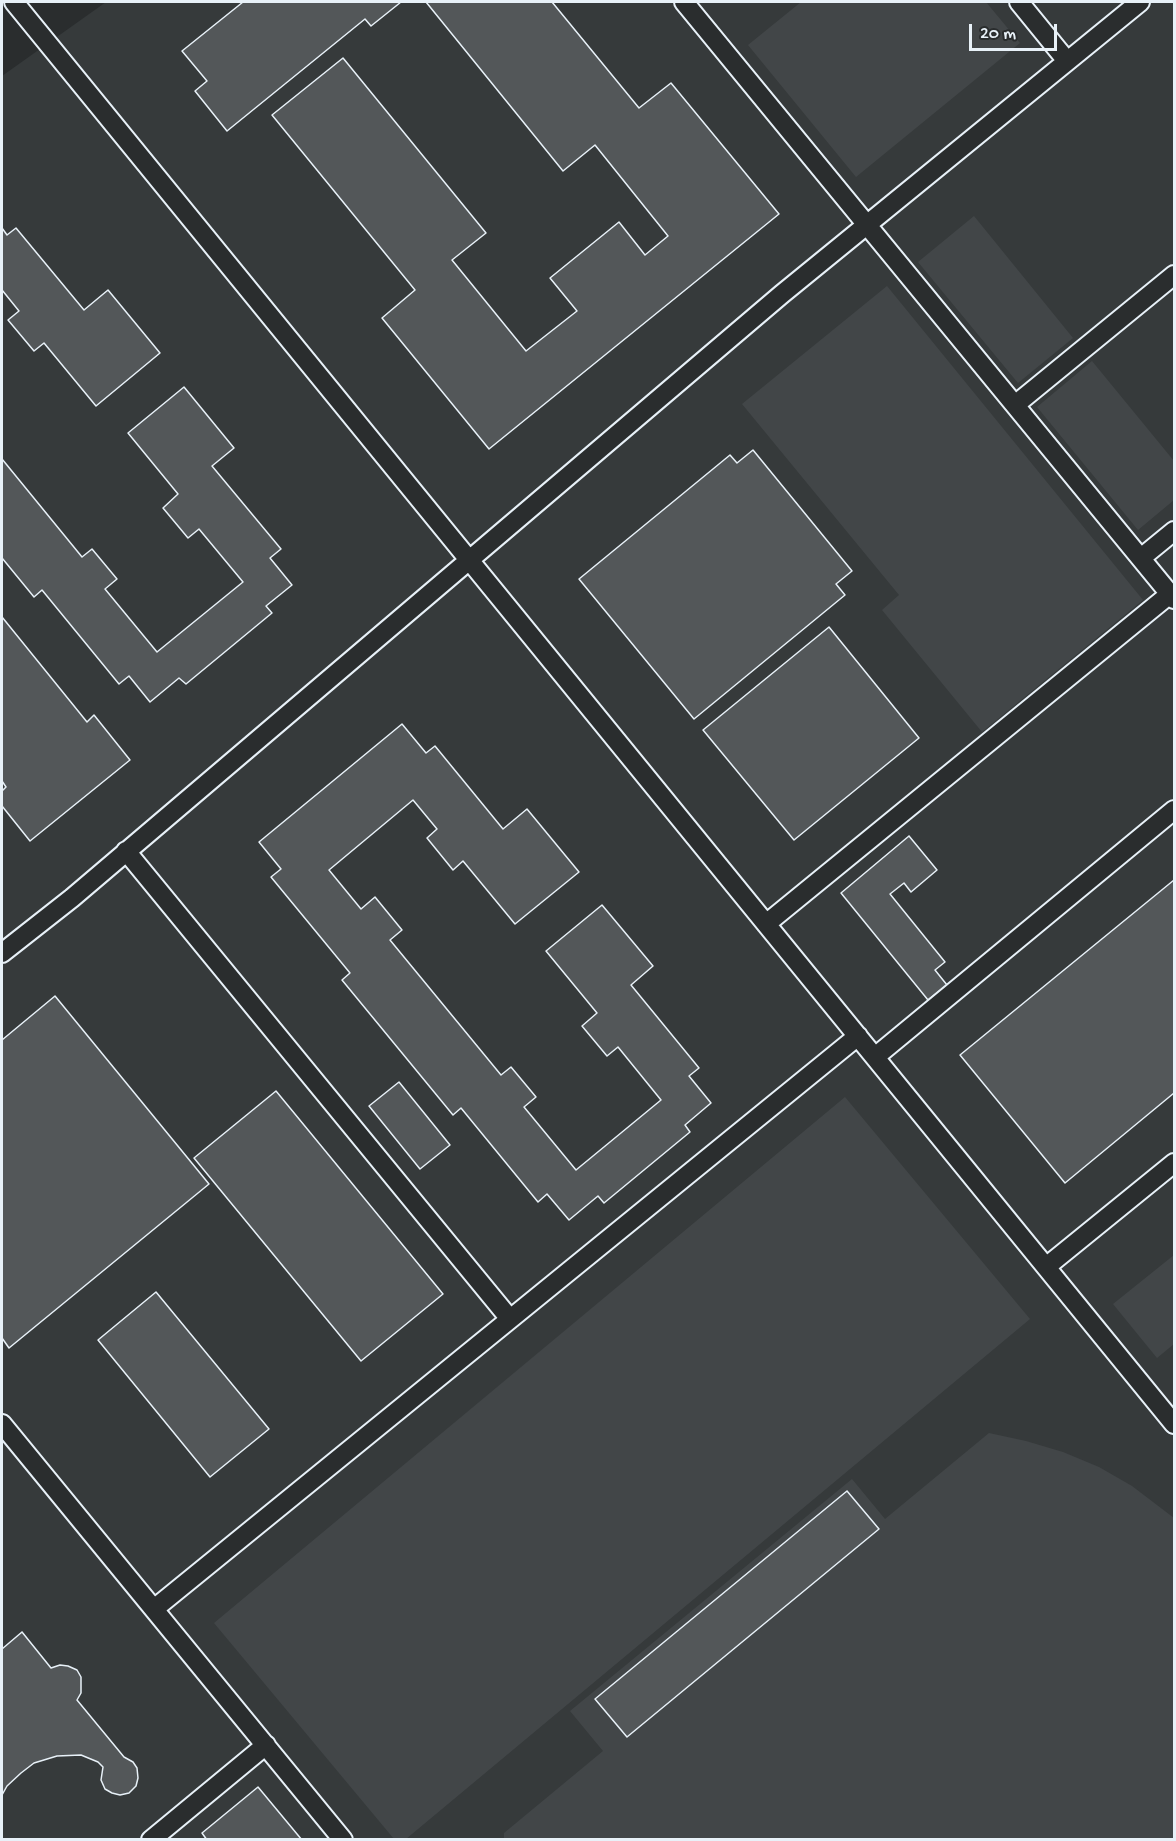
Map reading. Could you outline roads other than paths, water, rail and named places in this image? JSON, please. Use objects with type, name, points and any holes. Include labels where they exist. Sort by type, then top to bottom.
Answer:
[{"type":"lane","points":[[14,2],[1174,1424]]},
{"type":"lane","points":[[684,2],[1172,597],[766,924]]},
{"type":"lane","points":[[1019,2],[1067,61]]},
{"type":"lane","points":[[2,953],[72,898],[782,294],[1140,2]]},
{"type":"lane","points":[[1015,405],[1174,275]]},
{"type":"lane","points":[[1141,558],[1174,531]]},
{"type":"lane","points":[[875,1057],[1174,810]]},
{"type":"lane","points":[[126,851],[510,1319]]},
{"type":"lane","points":[[154,1609],[858,1036]]},
{"type":"lane","points":[[1046,1267],[1174,1163]]},
{"type":"lane","points":[[2,1424],[344,1839]]},
{"type":"lane","points":[[152,1839],[266,1745]]}]
